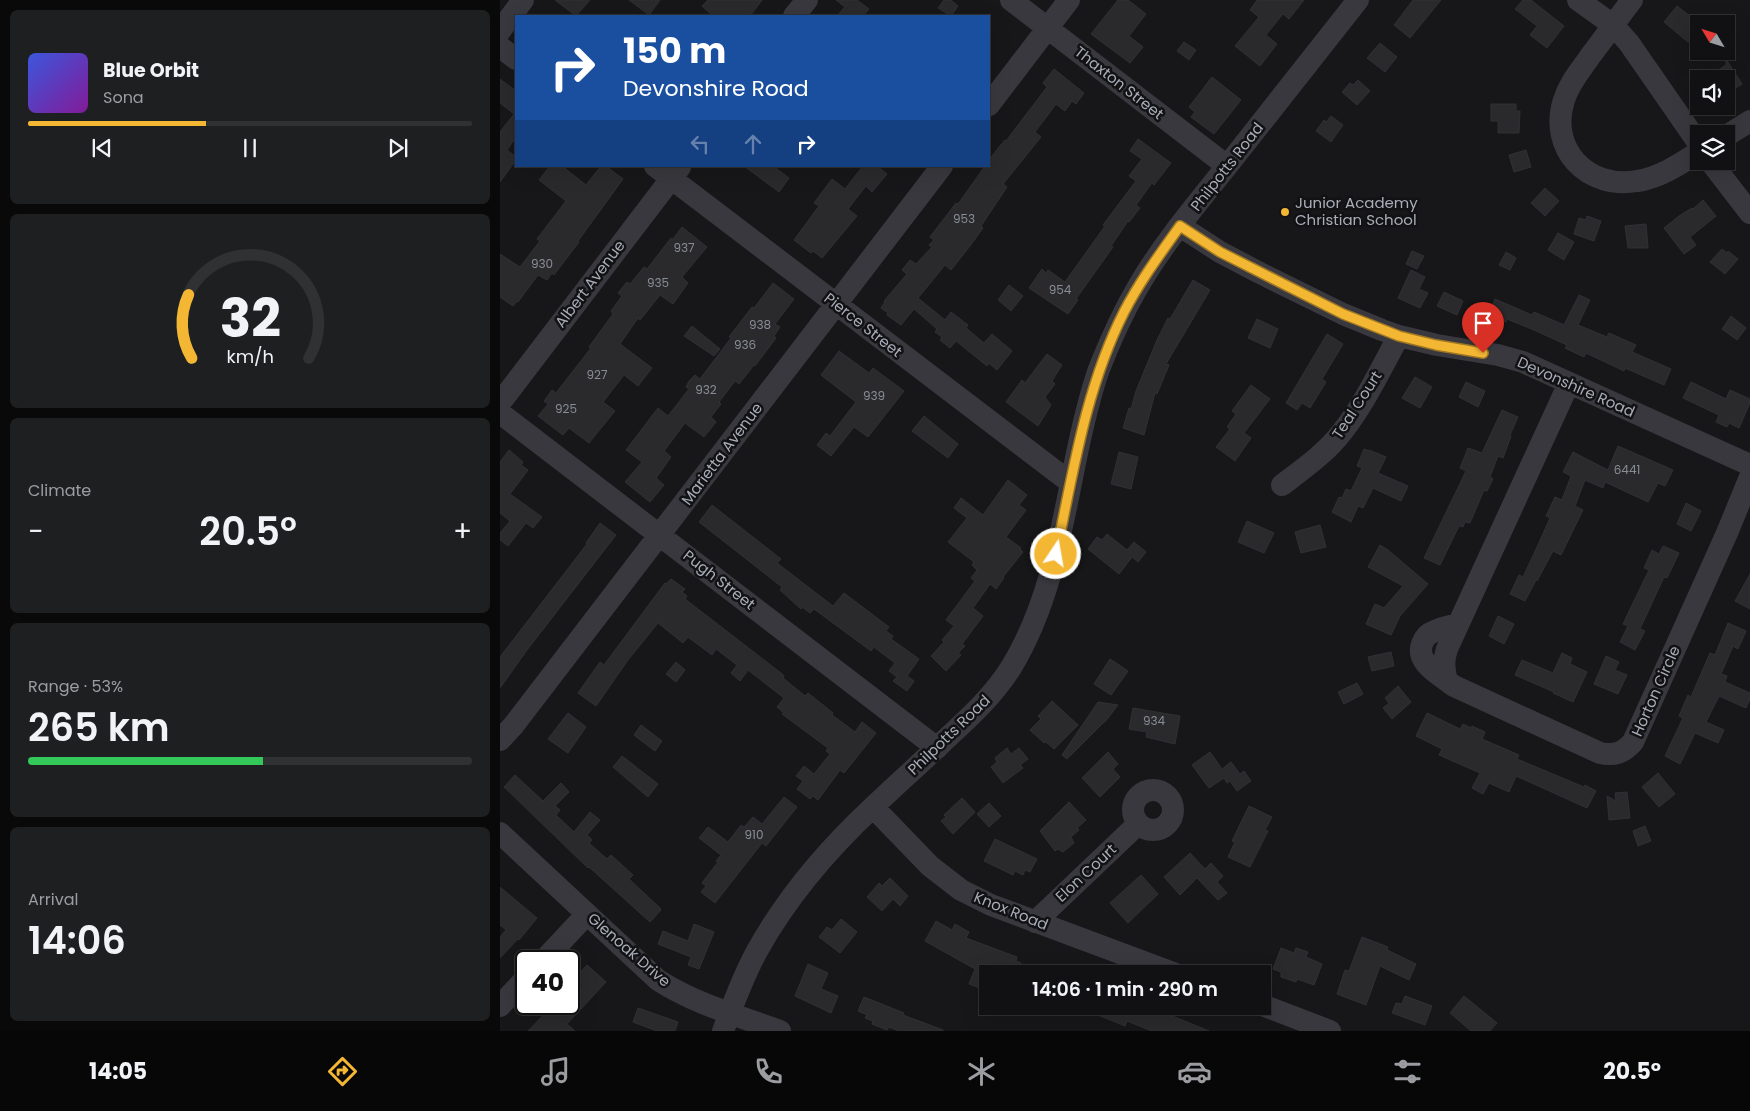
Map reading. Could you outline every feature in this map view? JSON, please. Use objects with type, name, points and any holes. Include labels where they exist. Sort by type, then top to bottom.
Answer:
[{"type":"street","points":[[500,31],[524,0]]},
{"type":"street","points":[[795,15],[807,0]]},
{"type":"street","name":"Thaxton Street","points":[[1011,0],[1227,166]]},
{"type":"street","points":[[990,104],[1069,0]]},
{"type":"street","name":"Philpotts Road","points":[[726,1022],[758,950],[783,910],[806,879],[843,836],[974,714],[1010,669],[1026,641],[1040,608],[1052,571],[1086,411],[1102,362],[1123,313],[1140,284],[1180,226],[1358,0]]},
{"type":"street","points":[[1578,0],[1613,25],[1629,43],[1690,131]]},
{"type":"street","points":[[1632,0],[1570,84],[1563,101],[1560,120],[1561,134],[1566,148],[1577,164],[1591,175],[1604,180],[1620,182],[1636,182],[1652,177],[1690,157]]},
{"type":"street","points":[[500,47],[515,58]]},
{"type":"street","points":[[1735,131],[1750,122]]},
{"type":"street","name":"Marietta Avenue","points":[[500,740],[513,726],[941,167]]},
{"type":"street","name":"Pierce Street","points":[[669,170],[836,304],[1071,484]]},
{"type":"street","name":"Albert Avenue","points":[[500,403],[669,170]]},
{"type":"street","points":[[1717,170],[1750,212]]},
{"type":"street","name":"Devonshire Road","points":[[1180,226],[1220,252],[1343,314],[1399,336],[1436,345],[1498,355],[1523,362],[1750,465]]},
{"type":"street","name":"Teal Court","points":[[1282,485],[1310,465],[1343,431],[1367,394],[1399,336]]},
{"type":"street","name":"Horton Circle","points":[[1569,383],[1458,624],[1431,633],[1422,642],[1420,650],[1424,662],[1447,680],[1496,706],[1600,753],[1609,755],[1625,751],[1634,742],[1750,477]]},
{"type":"street","name":"Pugh Street","points":[[500,413],[937,748]]},
{"type":"street","name":"Knox Road","points":[[873,807],[943,877],[961,890],[990,905],[1151,965]]},
{"type":"street","name":"Elon Court","points":[[1034,922],[1138,824]]},
{"type":"street","name":"Glenoak Drive","points":[[500,833],[658,980],[688,996],[726,1022],[780,1031]]},
{"type":"street","points":[[553,950],[587,914]]},
{"type":"street","points":[[500,1006],[515,990]]},
{"type":"street","points":[[1271,1009],[1330,1031]]},
{"type":"building","points":[[555,0],[590,0],[577,15]]},
{"type":"building","points":[[629,0],[660,0],[649,15]]},
{"type":"building","points":[[708,0],[762,0],[751,15],[712,15],[702,6]]},
{"type":"building","points":[[836,0],[857,0],[869,9],[864,15],[838,15],[845,7]]},
{"type":"building","points":[[944,0],[951,0],[958,6],[952,15],[938,8]]},
{"type":"building","points":[[1118,0],[1128,0],[1146,14],[1129,36],[1143,47],[1130,63],[1091,34]]},
{"type":"building","points":[[1257,0],[1304,0],[1289,19],[1283,14],[1266,35],[1277,44],[1260,66],[1235,46],[1259,17],[1250,10]]},
{"type":"building","points":[[1413,0],[1441,0],[1410,38],[1394,25]]},
{"type":"building","points":[[1523,0],[1531,0],[1564,26],[1547,48],[1530,35],[1537,26],[1515,9]]},
{"type":"building","points":[[1677,6],[1690,16],[1690,39],[1688,42],[1664,22]]},
{"type":"building","points":[[1184,42],[1196,50],[1189,60],[1177,51]]},
{"type":"building","points":[[1380,43],[1397,57],[1385,72],[1367,58]]},
{"type":"building","points":[[1727,60],[1733,70],[1718,70],[1726,65]]},
{"type":"building","points":[[1054,69],[1084,93],[1076,104],[1072,101],[1065,111],[1056,104],[1035,132],[1041,137],[1003,184],[1007,187],[981,226],[983,228],[951,270],[945,265],[918,298],[945,320],[951,312],[968,325],[966,328],[984,343],[992,334],[1012,351],[997,370],[989,363],[987,366],[956,341],[950,348],[940,340],[942,337],[935,332],[937,329],[914,309],[901,325],[881,308],[884,301],[907,274],[902,270],[910,260],[916,264],[932,247],[929,245],[934,240],[930,237],[956,203],[958,204],[984,167],[990,167],[990,159],[1047,87],[1043,83]]},
{"type":"building","points":[[1735,73],[1742,84],[1735,88]]},
{"type":"building","points":[[1212,77],[1241,100],[1214,134],[1191,117],[1195,112],[1189,107]]},
{"type":"building","points":[[500,79],[515,90],[515,138],[507,150],[515,156],[515,161],[500,182],[500,132],[514,114],[500,103]]},
{"type":"building","points":[[1358,80],[1370,91],[1357,105],[1342,92],[1350,83],[1353,85]]},
{"type":"building","points":[[1491,104],[1516,104],[1516,111],[1520,111],[1519,133],[1498,133],[1498,121],[1491,121]]},
{"type":"building","points":[[1331,116],[1343,125],[1331,142],[1316,131],[1324,120],[1326,122]]},
{"type":"building","points":[[1138,139],[1171,163],[1154,185],[1152,183],[1136,205],[1140,208],[1128,221],[1111,246],[1113,247],[1076,299],[1078,300],[1068,314],[1029,288],[1042,269],[1046,273],[1048,270],[1065,282],[1105,226],[1103,225],[1136,181],[1129,176],[1142,159],[1130,151]]},
{"type":"building","points":[[1526,150],[1531,167],[1514,172],[1509,155]]},
{"type":"building","points":[[549,167],[563,167],[586,185],[600,167],[607,167],[623,179],[554,275],[552,273],[547,280],[538,275],[513,306],[500,297],[500,254],[520,267],[540,241],[537,239],[566,201],[539,180]]},
{"type":"building","points":[[745,167],[774,167],[789,178],[779,192]]},
{"type":"building","points":[[862,167],[878,167],[887,174],[872,192],[866,186],[848,209],[857,216],[822,258],[813,251],[811,253],[794,240],[819,206],[814,203],[832,179],[845,189]]},
{"type":"building","points":[[1545,188],[1559,201],[1545,216],[1531,203]]},
{"type":"building","points":[[1703,200],[1716,216],[1690,237],[1696,245],[1684,254],[1664,228]]},
{"type":"building","points":[[1587,216],[1601,221],[1594,241],[1574,234],[1579,218],[1586,220]]},
{"type":"building","points":[[1646,224],[1648,248],[1628,248],[1625,226]]},
{"type":"building","points":[[682,227],[707,247],[682,277],[688,283],[673,304],[660,295],[640,320],[638,318],[620,344],[652,368],[638,386],[624,375],[603,402],[615,411],[589,443],[569,428],[563,435],[538,416],[548,404],[544,401],[552,390],[556,393],[591,348],[589,347],[613,314],[611,311],[622,296],[618,293],[627,282],[630,284],[644,267],[647,269]]},
{"type":"building","points":[[1558,233],[1574,242],[1564,260],[1548,250]]},
{"type":"building","points":[[1722,249],[1738,259],[1725,274],[1710,262]]},
{"type":"building","points":[[1412,251],[1424,256],[1417,269],[1406,264]]},
{"type":"building","points":[[1506,252],[1516,258],[1510,270],[1499,265]]},
{"type":"building","points":[[1411,270],[1425,277],[1419,289],[1428,293],[1420,308],[1398,298]]},
{"type":"building","points":[[1193,280],[1210,290],[1166,364],[1169,365],[1157,394],[1155,393],[1144,435],[1123,428],[1129,408],[1131,409],[1136,391],[1157,340],[1168,318],[1170,319]]},
{"type":"building","points":[[773,283],[794,299],[775,324],[780,327],[774,336],[776,338],[739,384],[735,381],[719,402],[721,404],[711,417],[716,422],[704,437],[685,423],[664,451],[671,457],[656,478],[664,485],[650,502],[625,482],[642,462],[626,450],[658,408],[668,416],[689,389],[686,387],[689,381],[695,375],[700,379],[731,338],[729,337]]},
{"type":"building","points":[[1009,285],[1023,296],[1011,311],[998,300]]},
{"type":"building","points":[[1444,292],[1463,301],[1457,315],[1437,306]]},
{"type":"building","points":[[1579,295],[1590,300],[1578,325],[1607,337],[1609,333],[1636,345],[1632,352],[1671,369],[1664,385],[1625,368],[1624,371],[1586,353],[1584,357],[1565,348],[1567,345],[1534,330],[1507,319],[1506,322],[1489,314],[1495,299],[1532,315],[1534,312],[1564,325]]},
{"type":"building","points":[[1731,316],[1746,328],[1737,340],[1722,329]]},
{"type":"building","points":[[1257,319],[1278,329],[1270,348],[1248,338]]},
{"type":"building","points":[[692,326],[720,349],[714,356],[684,336]]},
{"type":"building","points":[[1327,334],[1343,344],[1322,379],[1326,382],[1310,408],[1302,403],[1297,410],[1286,403]]},
{"type":"building","points":[[839,351],[869,373],[873,368],[904,391],[868,437],[854,427],[831,456],[817,445],[826,433],[830,436],[856,402],[821,375]]},
{"type":"building","points":[[1047,354],[1062,365],[1052,381],[1055,384],[1045,397],[1051,405],[1038,426],[1006,402],[1022,380],[1025,383]]},
{"type":"building","points":[[1415,377],[1432,387],[1420,408],[1402,398]]},
{"type":"building","points":[[1466,382],[1485,391],[1478,407],[1459,397]]},
{"type":"building","points":[[1691,382],[1726,399],[1730,390],[1750,399],[1739,428],[1729,423],[1727,427],[1716,422],[1719,415],[1683,398]]},
{"type":"building","points":[[1251,385],[1270,399],[1244,433],[1251,438],[1235,461],[1216,447],[1230,429],[1227,427],[1236,414],[1232,411]]},
{"type":"building","points":[[1502,410],[1518,417],[1503,458],[1498,456],[1490,477],[1493,479],[1487,491],[1484,490],[1470,523],[1465,522],[1463,527],[1459,526],[1440,565],[1424,558],[1466,471],[1460,468],[1468,448],[1482,453]]},
{"type":"building","points":[[924,416],[958,444],[948,458],[912,431]]},
{"type":"building","points":[[1618,446],[1673,470],[1665,486],[1658,483],[1648,502],[1605,482],[1603,488],[1585,480],[1575,506],[1583,510],[1561,555],[1553,551],[1525,601],[1510,594],[1519,575],[1523,577],[1538,545],[1550,518],[1546,516],[1555,497],[1562,500],[1571,476],[1563,472],[1573,452],[1608,470]]},
{"type":"building","points":[[1364,449],[1386,457],[1378,473],[1408,486],[1401,501],[1373,488],[1363,508],[1358,506],[1351,522],[1332,512],[1339,497],[1342,498],[1346,489],[1351,491],[1362,468],[1357,466]]},
{"type":"building","points":[[509,450],[523,462],[521,465],[528,470],[510,494],[542,517],[533,528],[526,523],[508,546],[500,540],[500,533],[510,521],[500,513],[500,462]]},
{"type":"building","points":[[1119,452],[1138,457],[1131,489],[1111,484]]},
{"type":"building","points":[[1008,480],[1027,495],[1019,505],[1026,510],[1006,537],[1021,548],[1023,552],[996,589],[990,584],[973,608],[983,616],[962,644],[965,646],[958,653],[961,655],[946,671],[931,656],[944,642],[942,640],[954,626],[946,620],[975,581],[971,578],[977,570],[972,565],[974,562],[948,542],[967,518],[954,508],[961,498],[983,515]]},
{"type":"building","points":[[1686,503],[1701,511],[1691,531],[1677,524]]},
{"type":"building","points":[[712,505],[781,559],[777,563],[833,606],[844,593],[889,627],[886,631],[893,636],[891,639],[919,659],[907,676],[914,681],[907,691],[893,681],[897,677],[889,671],[895,663],[874,647],[871,651],[814,609],[810,613],[802,607],[801,609],[780,590],[782,587],[699,522]]},
{"type":"building","points":[[1247,521],[1274,533],[1264,553],[1238,542]]},
{"type":"building","points":[[600,523],[616,535],[500,688],[500,657],[587,544]]},
{"type":"building","points":[[1320,525],[1326,547],[1301,553],[1295,532]]},
{"type":"building","points":[[1107,534],[1127,550],[1134,542],[1146,552],[1138,562],[1132,557],[1119,574],[1088,549],[1097,537],[1102,540]]},
{"type":"building","points":[[1380,545],[1428,584],[1400,616],[1391,635],[1366,624],[1375,604],[1384,608],[1403,586],[1368,567]]},
{"type":"building","points":[[1663,546],[1679,553],[1667,578],[1664,577],[1640,629],[1645,631],[1635,650],[1620,642],[1628,626],[1623,624],[1649,570],[1644,568],[1652,550],[1659,554]]},
{"type":"building","points":[[1750,574],[1750,609],[1735,601]]},
{"type":"building","points":[[671,579],[685,589],[682,592],[687,596],[685,599],[781,673],[784,676],[783,678],[805,696],[808,693],[833,713],[832,715],[855,732],[862,722],[876,733],[844,773],[840,770],[818,800],[813,796],[810,799],[797,789],[803,781],[796,776],[804,766],[814,774],[830,754],[826,751],[828,748],[782,714],[784,713],[777,707],[784,698],[748,670],[740,681],[731,673],[737,665],[716,649],[712,655],[688,637],[683,643],[658,623],[628,660],[596,706],[578,693],[600,662],[604,665],[665,583]]},
{"type":"building","points":[[1498,616],[1514,624],[1504,644],[1489,636]]},
{"type":"building","points":[[1728,623],[1746,631],[1738,649],[1733,646],[1721,674],[1727,676],[1725,682],[1750,693],[1750,699],[1746,708],[1719,696],[1706,722],[1724,730],[1718,743],[1695,733],[1680,764],[1665,756],[1683,718],[1679,716],[1688,695],[1691,697],[1710,653],[1715,655]]},
{"type":"building","points":[[1391,652],[1394,666],[1372,671],[1368,657]]},
{"type":"building","points":[[1562,653],[1572,658],[1570,664],[1587,672],[1573,702],[1515,675],[1522,660],[1553,673]]},
{"type":"building","points":[[1606,656],[1619,662],[1615,670],[1627,675],[1618,694],[1594,684]]},
{"type":"building","points":[[1110,659],[1128,671],[1111,695],[1094,684]]},
{"type":"building","points":[[676,662],[685,670],[676,682],[666,674]]},
{"type":"building","points":[[1357,683],[1363,694],[1344,704],[1338,692]]},
{"type":"building","points":[[1398,686],[1411,702],[1392,719],[1383,708],[1389,703],[1385,698]]},
{"type":"building","points":[[1052,701],[1078,725],[1054,749],[1046,742],[1044,743],[1030,730],[1041,719],[1038,716]]},
{"type":"building","points":[[1098,702],[1118,705],[1105,722],[1067,759],[1062,755]]},
{"type":"building","points":[[1133,708],[1180,716],[1175,744],[1146,737],[1147,732],[1129,729]]},
{"type":"building","points":[[568,713],[586,727],[568,753],[548,739]]},
{"type":"building","points":[[1427,713],[1460,729],[1463,724],[1485,732],[1482,739],[1519,755],[1517,759],[1596,791],[1587,808],[1516,776],[1509,792],[1489,783],[1483,794],[1472,788],[1480,773],[1439,755],[1442,749],[1416,736]]},
{"type":"building","points":[[641,725],[662,741],[655,751],[634,735]]},
{"type":"building","points":[[1007,748],[1011,754],[1019,748],[1028,759],[1020,765],[1023,768],[1003,783],[991,767],[997,762],[995,758]]},
{"type":"building","points":[[1108,752],[1118,764],[1113,769],[1120,777],[1100,797],[1082,778]]},
{"type":"building","points":[[1210,752],[1222,769],[1231,762],[1240,774],[1244,771],[1251,781],[1237,791],[1230,781],[1227,783],[1224,778],[1209,788],[1192,765]]},
{"type":"building","points":[[622,756],[658,784],[648,797],[613,767]]},
{"type":"building","points":[[1658,773],[1675,794],[1659,807],[1642,787]]},
{"type":"building","points":[[515,775],[543,801],[561,783],[569,792],[555,806],[560,810],[556,815],[574,832],[590,812],[600,820],[587,835],[592,840],[589,843],[607,859],[611,855],[633,875],[629,879],[660,908],[661,910],[650,922],[588,868],[504,787]]},
{"type":"building","points":[[1627,792],[1630,818],[1609,820],[1607,796],[1616,801],[1615,793]]},
{"type":"building","points":[[784,797],[797,807],[766,846],[762,843],[715,903],[701,892],[706,886],[702,883],[721,855],[699,838],[708,827],[728,842],[741,825],[744,827],[753,817],[762,824]]},
{"type":"building","points":[[962,798],[975,812],[953,834],[941,821],[946,817],[944,815]]},
{"type":"building","points":[[1069,802],[1086,820],[1071,837],[1074,843],[1063,852],[1058,849],[1055,851],[1040,831]]},
{"type":"building","points":[[989,803],[1001,816],[989,827],[977,814]]},
{"type":"building","points":[[1249,806],[1272,817],[1265,830],[1268,831],[1250,867],[1228,857],[1235,842],[1232,841]]},
{"type":"building","points":[[1645,826],[1651,841],[1638,846],[1633,831]]},
{"type":"building","points":[[995,839],[1037,859],[1030,872],[1025,870],[1023,875],[1015,871],[1013,875],[984,861]]},
{"type":"building","points":[[1190,853],[1205,869],[1211,863],[1223,876],[1217,882],[1227,893],[1218,900],[1197,878],[1180,895],[1164,877]]},
{"type":"building","points":[[1141,875],[1158,894],[1128,923],[1110,903]]},
{"type":"building","points":[[890,878],[908,896],[900,906],[893,899],[882,911],[867,897],[879,883],[882,886]]},
{"type":"building","points":[[500,887],[537,918],[519,940],[500,958],[500,937],[506,930],[500,925]]},
{"type":"building","points":[[841,919],[857,932],[840,953],[819,937],[827,927],[832,930]]},
{"type":"building","points":[[936,921],[952,930],[955,924],[969,932],[966,938],[1017,957],[1016,961],[1021,963],[1020,965],[979,965],[979,988],[969,984],[975,969],[925,941]]},
{"type":"building","points":[[694,924],[714,932],[699,969],[688,965],[691,957],[658,944],[663,931],[688,941]]},
{"type":"building","points":[[1362,937],[1388,947],[1387,950],[1416,964],[1409,980],[1380,966],[1366,1005],[1337,994],[1345,970],[1349,971]]},
{"type":"building","points":[[1281,948],[1294,953],[1296,948],[1308,952],[1306,957],[1322,964],[1314,985],[1297,979],[1296,982],[1281,977],[1281,972],[1273,969]]},
{"type":"building","points":[[808,964],[828,973],[821,989],[838,996],[831,1013],[795,996]]},
{"type":"building","points":[[587,965],[606,982],[580,1010],[580,988],[583,984],[580,981],[580,973]]},
{"type":"building","points":[[1405,996],[1432,1006],[1425,1025],[1392,1013],[1396,1003],[1402,1004]]},
{"type":"building","points":[[1464,996],[1497,1023],[1490,1031],[1471,1031],[1450,1013]]},
{"type":"building","points":[[864,997],[943,1031],[899,1031],[889,1027],[887,1030],[872,1024],[873,1021],[865,1018],[867,1015],[858,1011]]},
{"type":"building","points":[[638,1008],[678,1022],[675,1031],[657,1031],[633,1022]]},
{"type":"building","points":[[543,1015],[575,1015],[567,1024],[575,1031],[528,1031]]},
{"type":"building","points":[[1098,1015],[1170,1015],[1209,1031],[1152,1031],[1127,1021],[1125,1026]]},
{"type":"place","name":"Junior Academy Christian School","points":[[1285,212]]},
{"type":"route","points":[[1056,554],[1086,411],[1099,370],[1123,313],[1140,284],[1180,226],[1220,252],[1343,314],[1399,336],[1483,353]]}]
